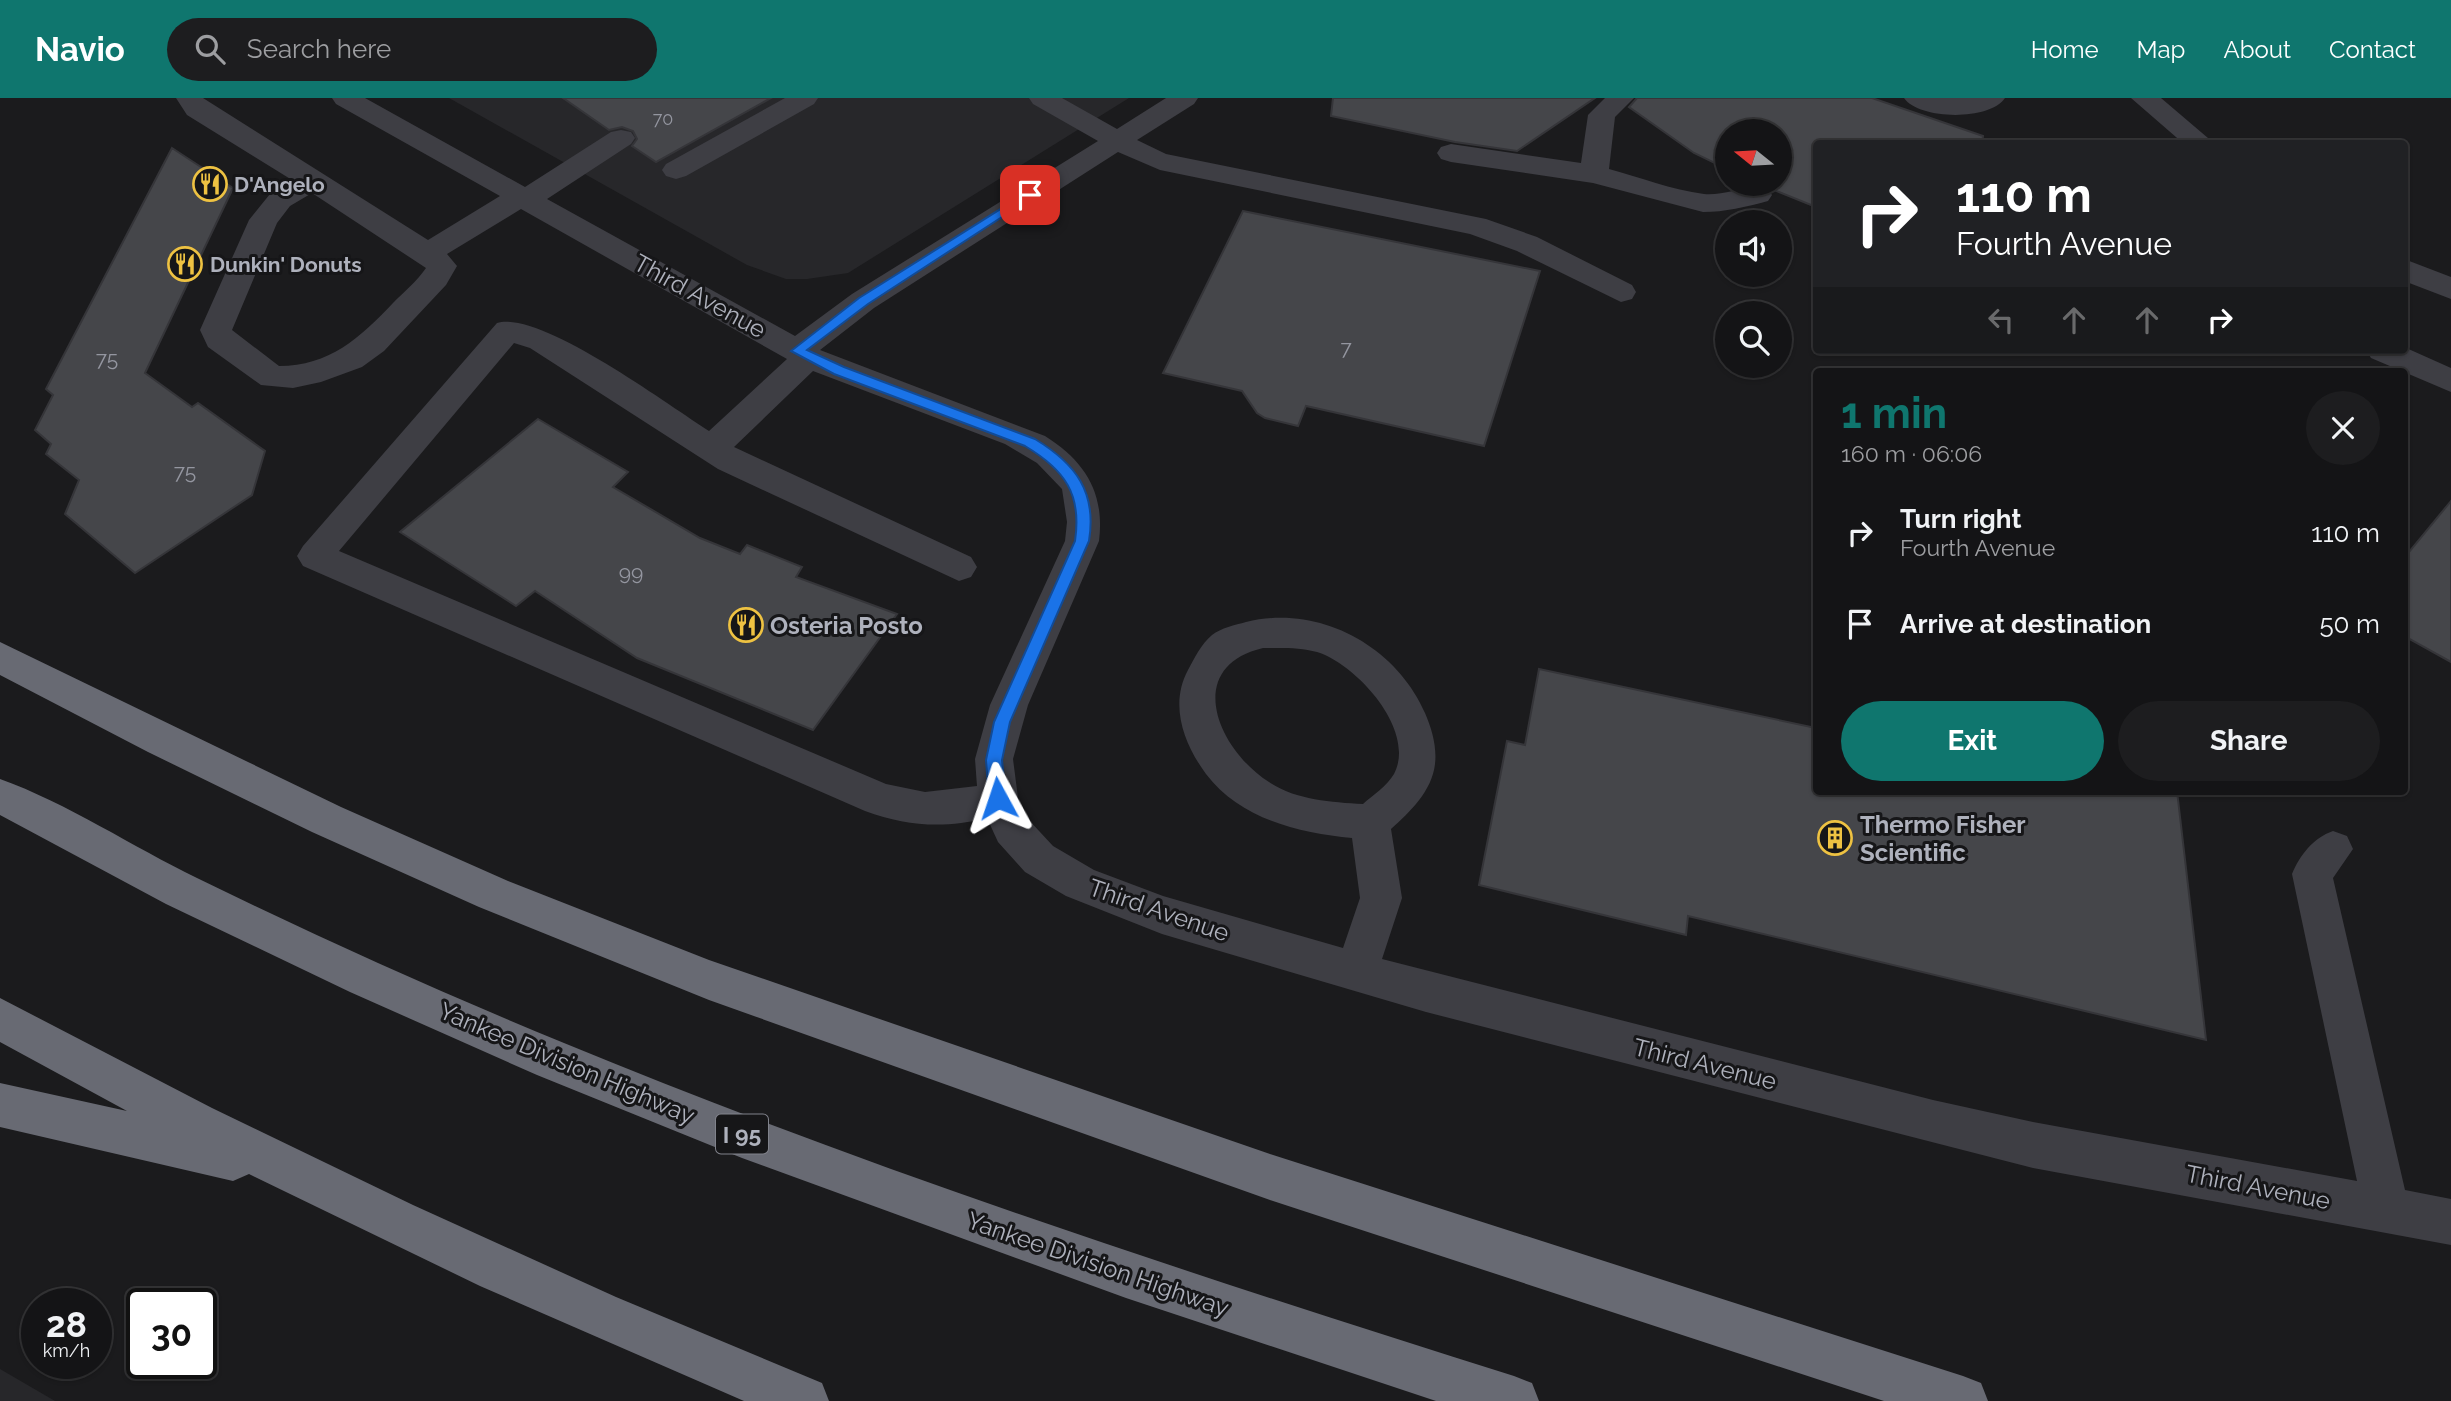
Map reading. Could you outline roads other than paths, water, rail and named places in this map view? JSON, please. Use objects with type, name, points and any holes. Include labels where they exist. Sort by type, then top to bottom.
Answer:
[{"type":"highway","points":[[0,657],[115,717],[390,847],[658,961],[838,1028],[1224,1163],[1447,1238],[1964,1401]]},
{"type":"highway","name":"Yankee Division Highway","points":[[0,796],[183,890],[339,965],[507,1040],[681,1111],[1067,1254],[1292,1331],[1514,1401]]},
{"type":"highway","points":[[0,1019],[292,1171],[555,1295],[804,1401]]},
{"type":"highway","points":[[0,1105],[292,1171]]},
{"type":"street","points":[[189,98],[197,109],[428,253],[441,262],[439,273],[363,351],[340,365],[282,379],[266,374],[219,339],[216,330],[264,220],[280,200],[312,181]]},
{"type":"street","name":"Third Avenue","points":[[345,98],[803,354],[1030,442],[1052,456],[1078,487],[1086,516],[1082,541],[1002,722],[994,760],[998,798],[1004,815],[1024,845],[1039,859],[1080,883],[1143,909],[1426,992],[1958,1128],[2033,1145],[2451,1222]]},
{"type":"street","points":[[676,170],[806,98]]},
{"type":"street","points":[[1042,98],[1160,162],[1476,226],[1545,252],[1621,292]]},
{"type":"street","points":[[712,449],[747,419],[803,354],[863,301],[1185,98]]},
{"type":"street","points":[[1594,174],[1602,115],[1621,98]]},
{"type":"street","points":[[1917,98],[1941,106],[1963,107],[1982,104],[1992,98]]},
{"type":"street","points":[[2143,98],[2167,140]]},
{"type":"street","points":[[2143,98],[2197,140]]},
{"type":"street","points":[[428,253],[621,138]]},
{"type":"street","points":[[1451,153],[1594,174],[1703,203],[1751,196]]},
{"type":"street","points":[[2408,270],[2451,289]]},
{"type":"street","points":[[958,567],[712,449],[541,340],[508,330],[315,556],[879,799],[906,807],[939,811],[998,798]]},
{"type":"street","points":[[2391,354],[2451,381]]},
{"type":"street","points":[[1263,633],[1331,641],[1360,658],[1386,681],[1403,706],[1412,729],[1416,765],[1399,799],[1370,822],[1331,819],[1289,810],[1255,794],[1234,777],[1211,751],[1196,721],[1196,695],[1203,672],[1225,645],[1263,633]]},
{"type":"street","points":[[1357,971],[1381,898],[1370,822]]},
{"type":"street","points":[[2333,849],[2312,874],[2387,1212]]},
{"type":"place","name":"D'Angelo","points":[[210,184]]},
{"type":"place","name":"Dunkin' Donuts","points":[[185,264]]},
{"type":"place","name":"Osteria Posto","points":[[746,625]]},
{"type":"place","name":"Thermo Fisher Scientific","points":[[1835,838]]}]
